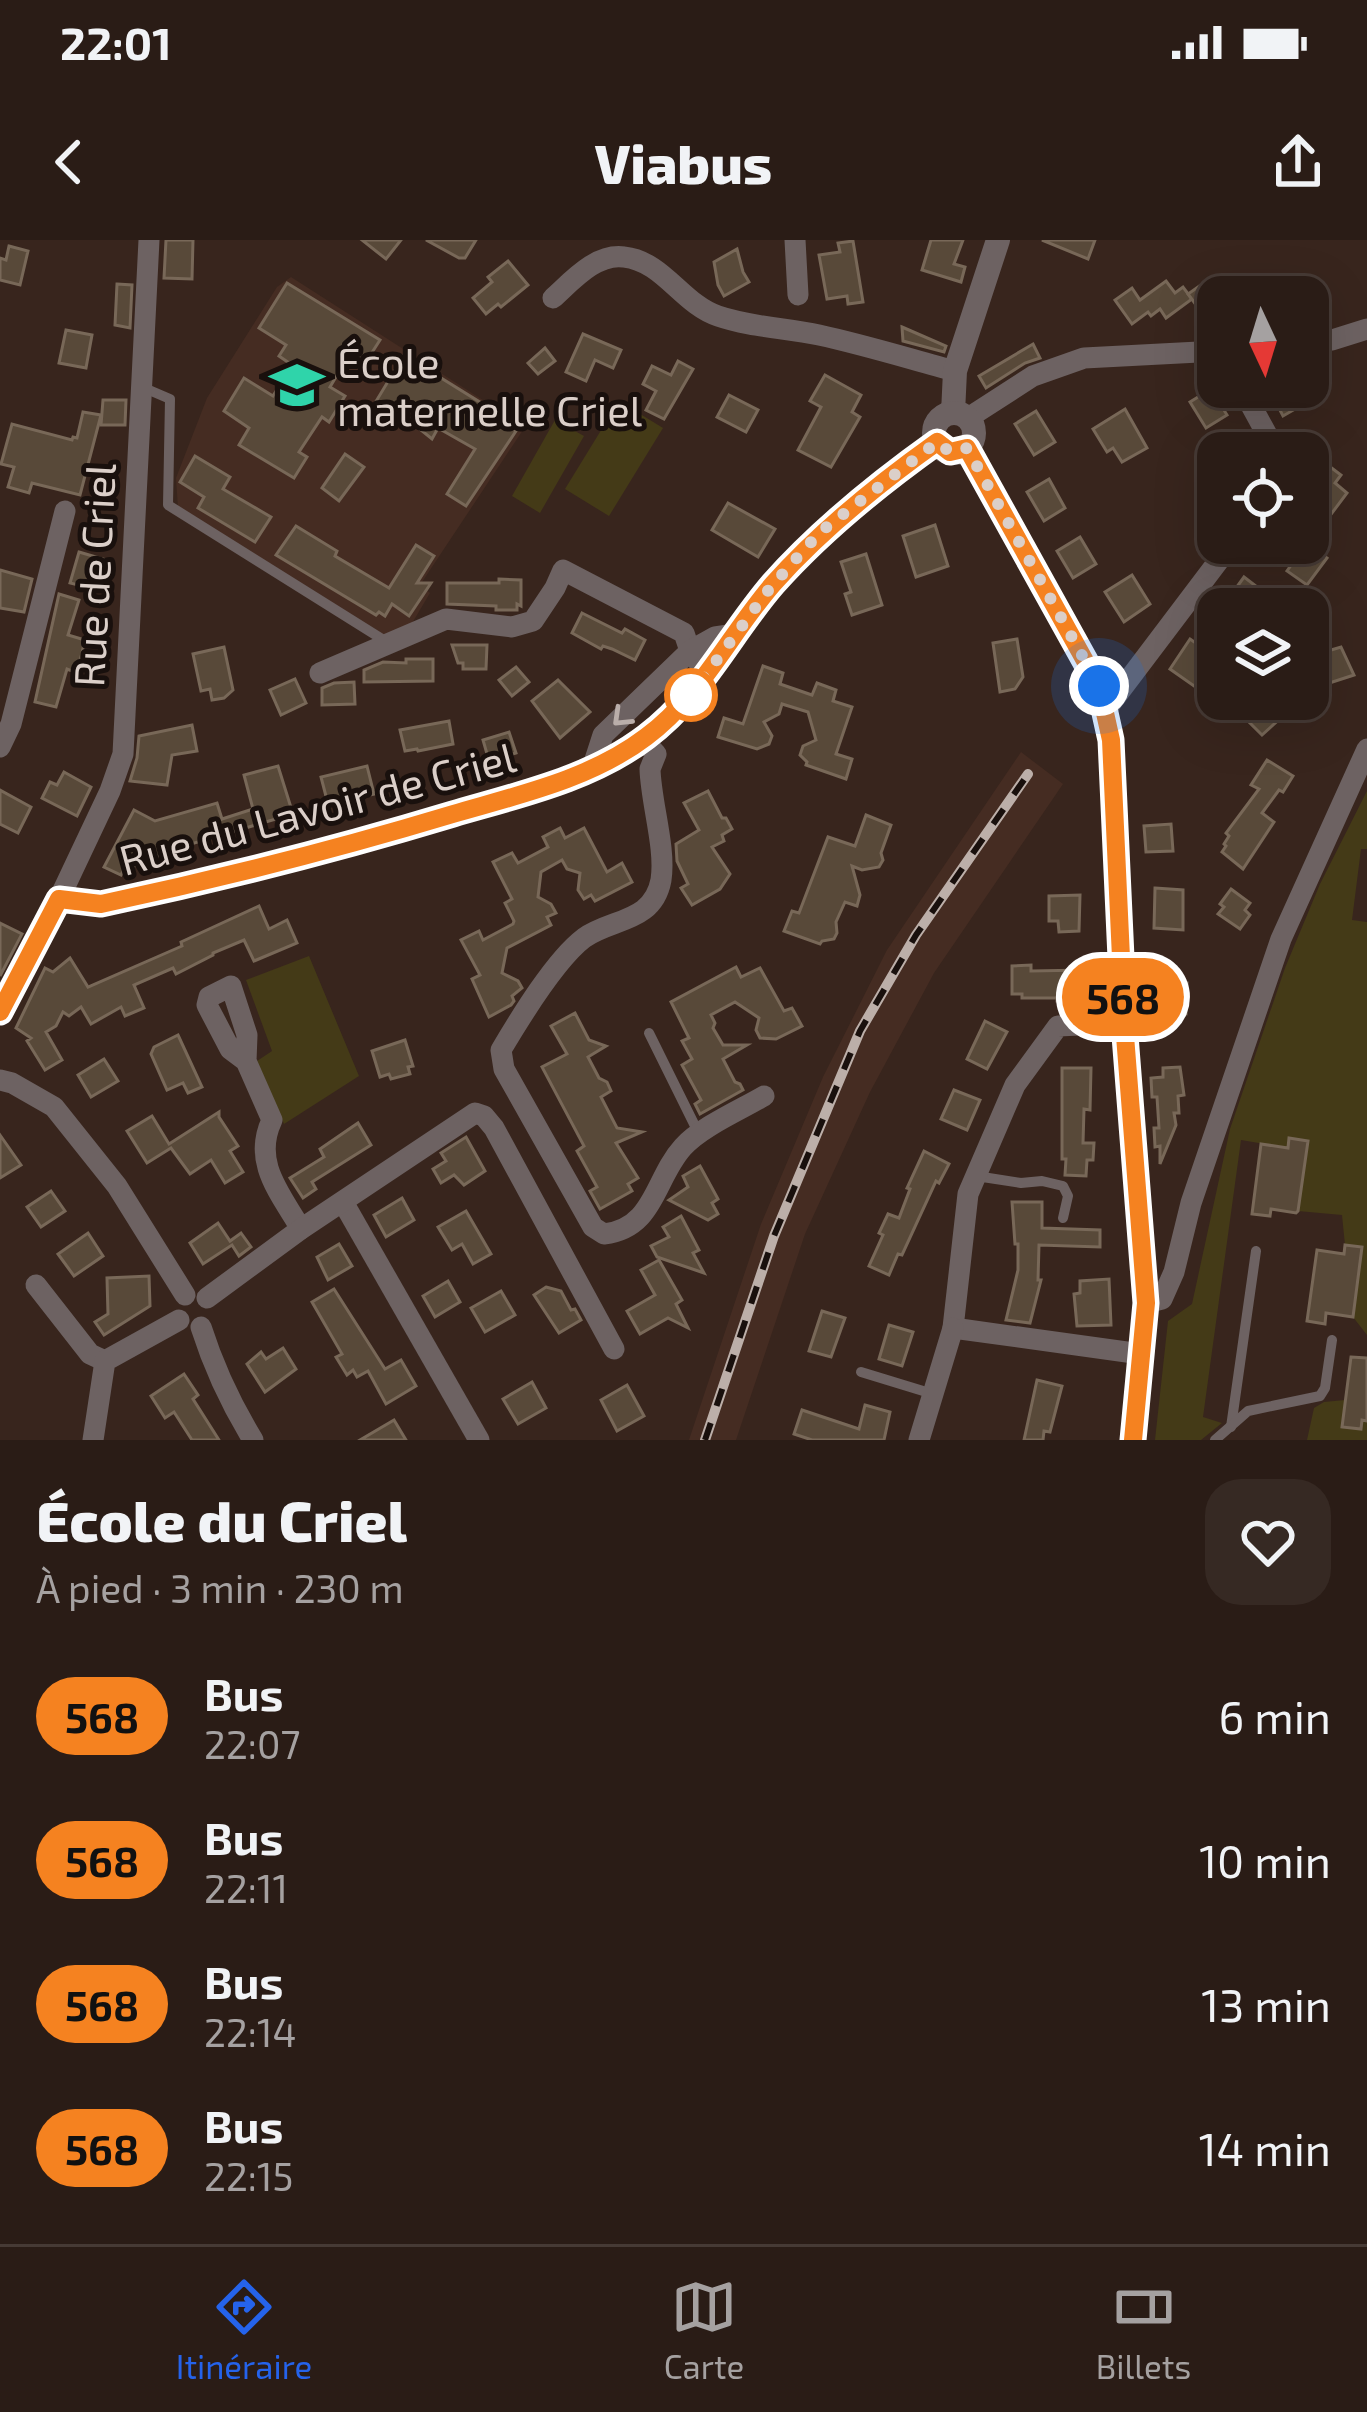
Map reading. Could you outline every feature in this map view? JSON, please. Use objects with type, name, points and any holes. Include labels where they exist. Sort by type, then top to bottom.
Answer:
[{"type":"street","name":"Rue de Criel","points":[[59,899],[123,754],[149,240]]},
{"type":"street","points":[[795,240],[798,295]]},
{"type":"street","points":[[967,448],[974,434],[961,416],[955,371],[998,240]]},
{"type":"street","points":[[554,298],[581,272],[602,260],[623,256],[646,265],[716,316],[821,336],[955,371]]},
{"type":"street","points":[[1329,340],[1367,329]]},
{"type":"street","points":[[967,448],[950,452],[937,442],[935,429],[941,418],[961,416],[1034,376],[1084,358],[1197,352]]},
{"type":"street","name":"Rue du Lavoir de Criel","points":[[59,899],[101,904],[139,896],[376,838],[592,769],[643,740],[673,714],[708,675],[770,588],[820,532],[937,442]]},
{"type":"street","points":[[967,448],[1099,686],[1111,740],[1124,1023],[1146,1303],[1133,1440]]},
{"type":"street","points":[[0,747],[10,724],[64,511]]},
{"type":"street","points":[[1105,711],[1216,564]]},
{"type":"street","points":[[320,673],[446,619],[512,627],[532,621],[563,570],[685,633],[690,651],[708,675]]},
{"type":"street","points":[[592,769],[604,735],[690,651],[715,637],[735,634]]},
{"type":"street","points":[[643,740],[656,754],[650,770],[661,880],[654,900],[641,914],[581,940],[566,956],[501,1050],[504,1069],[593,1227],[604,1234],[636,1223],[687,1143],[764,1096]]},
{"type":"street","points":[[1146,1303],[1162,1299],[1174,1272],[1191,1203],[1281,939],[1367,748]]},
{"type":"street","points":[[4,994],[59,899]]},
{"type":"street","points":[[919,1440],[953,1328],[968,1194],[1015,1085],[1058,1026],[1124,1023]]},
{"type":"street","points":[[246,1060],[272,1120],[264,1136],[266,1168],[301,1229]]},
{"type":"street","points":[[0,1080],[55,1108],[212,1315],[105,1361],[90,1354],[37,1285]]},
{"type":"street","points":[[253,1440],[177,1308],[249,1268],[476,1113],[494,1128],[614,1349]]},
{"type":"street","points":[[344,1202],[479,1440]]},
{"type":"street","points":[[953,1328],[1141,1354]]},
{"type":"street","points":[[93,1440],[105,1361]]},
{"type":"lane","points":[[142,387],[170,398],[168,505],[391,644]]},
{"type":"lane","points":[[649,1033],[700,1135]]},
{"type":"lane","points":[[976,1176],[1063,1186],[1068,1196],[1064,1218]]},
{"type":"lane","points":[[1232,1427],[1256,1251]]},
{"type":"lane","points":[[1215,1440],[1248,1411],[1320,1396],[1332,1340]]},
{"type":"lane","points":[[861,1372],[933,1394]]},
{"type":"shaded area","points":[[291,277],[525,427],[420,585],[430,593],[411,625],[382,638],[178,508],[176,478],[207,398],[277,287]]},
{"type":"shaded area","points":[[619,401],[663,428],[609,516],[565,489]]},
{"type":"shaded area","points":[[555,420],[584,436],[540,513],[512,496]]},
{"type":"shaded area","points":[[1021,752],[1063,784],[934,973],[870,1092],[805,1234],[736,1440],[689,1440],[761,1224],[823,1077],[887,950]]},
{"type":"shaded area","points":[[1367,791],[1367,849],[1361,849],[1352,920],[1367,922],[1367,1335],[1353,1317],[1362,1247],[1345,1245],[1342,1215],[1298,1211],[1308,1141],[1290,1138],[1288,1148],[1241,1140],[1203,1417],[1222,1423],[1201,1440],[1155,1440],[1168,1321],[1192,1304],[1230,1129],[1285,968]]},
{"type":"shaded area","points":[[309,956],[359,1076],[284,1124],[257,1061],[272,1051],[246,980]]},
{"type":"shaded area","points":[[1345,1400],[1342,1426],[1360,1428],[1362,1420],[1367,1421],[1367,1440],[1307,1440],[1314,1408]]},
{"type":"building","points":[[166,240],[193,240],[192,279],[164,278]]},
{"type":"building","points":[[362,240],[401,240],[386,259]]},
{"type":"building","points":[[426,240],[476,240],[465,258],[459,258]]},
{"type":"building","points":[[931,240],[963,240],[954,264],[965,267],[961,282],[922,270]]},
{"type":"building","points":[[1042,240],[1095,240],[1088,259]]},
{"type":"building","points":[[853,241],[863,302],[848,304],[847,296],[827,299],[819,255],[840,252],[838,243]]},
{"type":"building","points":[[9,246],[28,251],[20,285],[0,280],[0,258],[6,260]]},
{"type":"building","points":[[737,249],[749,282],[724,296],[714,262]]},
{"type":"building","points":[[508,261],[528,285],[486,314],[473,298]]},
{"type":"building","points":[[1166,281],[1175,293],[1183,287],[1192,299],[1166,318],[1160,309],[1132,324],[1115,300],[1132,288],[1140,300]]},
{"type":"building","points":[[287,283],[380,340],[364,365],[349,355],[330,387],[345,396],[329,422],[322,417],[299,452],[307,457],[294,478],[239,445],[249,428],[224,411],[244,378],[273,396],[292,365],[279,356],[286,345],[259,328]]},
{"type":"building","points":[[117,284],[132,285],[130,328],[115,325]]},
{"type":"building","points":[[902,327],[946,346],[944,352],[903,341]]},
{"type":"building","points":[[66,330],[92,335],[86,368],[59,363]]},
{"type":"building","points":[[583,334],[621,350],[613,368],[595,360],[586,381],[566,372]]},
{"type":"building","points":[[1033,344],[1040,358],[986,388],[979,376]]},
{"type":"building","points":[[545,348],[555,361],[538,374],[528,363]]},
{"type":"building","points":[[404,355],[491,409],[489,415],[516,431],[466,506],[447,494],[475,449],[438,428],[432,439],[405,417],[375,403]]},
{"type":"building","points":[[678,361],[693,369],[664,419],[646,410],[656,391],[643,384],[652,366],[671,375]]},
{"type":"building","points":[[825,375],[861,395],[852,412],[860,417],[831,467],[798,450],[821,407],[810,401]]},
{"type":"building","points":[[729,395],[758,410],[746,432],[717,417]]},
{"type":"building","points":[[1197,398],[1197,408],[1223,408],[1227,415],[1206,428],[1190,402]]},
{"type":"building","points":[[103,400],[126,400],[125,425],[101,425]]},
{"type":"building","points":[[1125,409],[1147,448],[1122,462],[1113,448],[1107,452],[1093,429]]},
{"type":"building","points":[[1036,411],[1055,442],[1034,455],[1015,424]]},
{"type":"building","points":[[83,412],[101,415],[80,495],[32,483],[29,493],[8,487],[14,467],[1,464],[12,424],[72,440],[77,438]]},
{"type":"building","points":[[345,454],[364,467],[339,501],[322,488]]},
{"type":"building","points":[[195,456],[230,477],[223,489],[271,517],[255,542],[198,508],[204,497],[180,482]]},
{"type":"building","points":[[1329,466],[1341,475],[1335,483],[1347,493],[1329,517]]},
{"type":"building","points":[[1049,479],[1065,508],[1044,521],[1027,492]]},
{"type":"building","points":[[728,503],[775,529],[758,557],[712,530]]},
{"type":"building","points":[[935,525],[948,566],[916,577],[903,536]]},
{"type":"building","points":[[296,526],[389,588],[416,545],[434,556],[417,583],[431,583],[409,616],[392,604],[385,616],[376,615],[276,555]]},
{"type":"building","points":[[1080,537],[1096,564],[1073,578],[1057,551]]},
{"type":"building","points":[[79,552],[103,559],[94,589],[70,583]]},
{"type":"building","points":[[866,554],[882,605],[852,615],[845,594],[851,592],[841,562]]},
{"type":"building","points":[[1292,564],[1323,564],[1307,585],[1287,571]]},
{"type":"building","points":[[0,570],[32,579],[24,612],[0,608]]},
{"type":"building","points":[[1132,575],[1150,604],[1124,622],[1105,592]]},
{"type":"building","points":[[1244,577],[1258,588],[1236,588]]},
{"type":"building","points":[[499,579],[521,580],[517,610],[447,604],[447,583],[499,583]]},
{"type":"building","points":[[59,594],[79,600],[68,635],[85,640],[77,673],[67,669],[56,707],[35,702]]},
{"type":"building","points":[[582,613],[645,640],[635,660],[572,633]]},
{"type":"building","points":[[1017,639],[1023,677],[1015,689],[1000,692],[993,643]]},
{"type":"building","points":[[1190,639],[1197,644],[1194,686],[1170,669]]},
{"type":"building","points":[[452,645],[487,645],[486,669],[463,669]]},
{"type":"building","points":[[1329,646],[1331,650],[1341,647],[1354,675],[1329,683]]},
{"type":"building","points":[[224,647],[233,690],[212,700],[210,689],[201,691],[193,654]]},
{"type":"building","points":[[406,659],[433,659],[433,681],[364,682],[364,670],[383,662],[406,663]]},
{"type":"building","points":[[763,666],[783,673],[780,684],[812,695],[817,683],[836,690],[833,701],[852,707],[836,754],[852,759],[846,779],[806,765],[800,755],[803,746],[816,740],[808,712],[782,704],[779,714],[764,722],[772,736],[769,744],[757,749],[718,737],[724,718],[743,724]]},
{"type":"building","points":[[516,667],[529,682],[512,696],[499,680]]},
{"type":"building","points":[[295,679],[306,703],[281,715],[270,690]]},
{"type":"building","points":[[558,680],[590,712],[560,738],[532,701]]},
{"type":"building","points":[[354,682],[355,704],[322,705],[322,688]]},
{"type":"building","points":[[1247,720],[1279,720],[1262,735]]},
{"type":"building","points":[[449,721],[453,744],[405,751],[400,730]]},
{"type":"building","points":[[192,725],[197,751],[172,755],[167,785],[130,781],[139,736]]},
{"type":"building","points":[[509,732],[516,753],[489,761],[483,740]]},
{"type":"building","points":[[1267,760],[1293,776],[1262,813],[1274,822],[1243,869],[1222,852],[1226,833],[1259,789],[1251,785]]},
{"type":"building","points":[[278,766],[293,814],[177,848],[143,863],[137,861],[121,875],[104,867],[134,810],[155,821],[217,803],[222,819],[253,809],[244,775]]},
{"type":"building","points":[[367,766],[374,794],[328,804],[321,777]]},
{"type":"building","points":[[64,772],[91,787],[77,816],[42,798],[50,782],[57,785]]},
{"type":"building","points":[[0,790],[31,807],[18,833],[0,824]]},
{"type":"building","points":[[708,791],[732,829],[712,847],[730,874],[720,889],[692,905],[681,888],[688,884],[677,861],[676,844],[699,830],[684,803]]},
{"type":"building","points":[[866,815],[891,825],[883,860],[879,867],[862,870],[852,866],[860,895],[857,906],[845,902],[834,939],[820,944],[784,931],[792,911],[799,913],[828,837],[855,846]]},
{"type":"building","points":[[1171,824],[1173,851],[1146,852],[1144,826]]},
{"type":"building","points":[[560,828],[565,838],[584,828],[607,872],[622,863],[632,882],[595,901],[591,895],[584,899],[578,890],[580,873],[567,869],[562,860],[541,872],[538,897],[556,913],[547,917],[551,925],[507,948],[502,973],[522,988],[512,996],[511,1005],[489,1017],[472,979],[480,975],[461,940],[479,931],[483,940],[513,924],[505,903],[512,899],[493,862],[512,853],[518,863],[548,847],[543,837]]},
{"type":"building","points":[[1155,888],[1183,890],[1183,930],[1154,928]]},
{"type":"building","points":[[1231,889],[1250,903],[1245,910],[1250,915],[1240,929],[1218,914]]},
{"type":"building","points":[[1080,895],[1079,931],[1059,932],[1058,921],[1049,921],[1049,896]]},
{"type":"building","points":[[259,906],[269,929],[287,920],[297,943],[254,961],[244,940],[176,974],[173,968],[134,985],[144,1008],[125,1016],[121,1007],[91,1024],[81,1007],[69,1016],[63,1012],[56,1026],[46,1032],[62,1060],[45,1070],[27,1041],[31,1038],[16,1028],[45,968],[53,972],[70,958],[88,987]]},
{"type":"building","points":[[0,923],[22,934],[0,976]]},
{"type":"building","points":[[1031,965],[1031,971],[1085,970],[1086,1001],[1012,994],[1012,966]]},
{"type":"building","points":[[736,967],[741,977],[760,968],[784,1011],[792,1008],[802,1026],[776,1039],[760,1038],[759,1018],[735,1002],[711,1015],[723,1045],[747,1045],[723,1059],[743,1090],[700,1114],[695,1104],[701,1100],[682,1065],[692,1059],[682,1041],[689,1038],[671,1002]]},
{"type":"building","points":[[1159,981],[1187,983],[1186,1014],[1158,1012]]},
{"type":"building","points":[[575,1013],[589,1040],[606,1046],[588,1057],[611,1091],[601,1097],[617,1128],[642,1132],[616,1143],[638,1178],[628,1184],[632,1191],[600,1209],[590,1191],[597,1187],[577,1151],[584,1146],[542,1067],[567,1054],[551,1026]]},
{"type":"building","points":[[985,1021],[1007,1032],[987,1069],[967,1059]]},
{"type":"building","points":[[178,1035],[202,1087],[188,1093],[183,1083],[167,1090],[151,1054],[154,1047]]},
{"type":"building","points":[[405,1040],[413,1066],[408,1067],[410,1074],[380,1077],[372,1051]]},
{"type":"building","points":[[104,1059],[118,1081],[91,1097],[78,1075]]},
{"type":"building","points":[[1180,1067],[1184,1095],[1178,1096],[1176,1125],[1160,1164],[1154,1128],[1159,1128],[1157,1097],[1152,1097],[1151,1078],[1163,1077],[1163,1068]]},
{"type":"building","points":[[1062,1068],[1091,1068],[1083,1143],[1094,1143],[1086,1176],[1065,1175]]},
{"type":"building","points":[[954,1090],[980,1100],[967,1130],[941,1119]]},
{"type":"building","points":[[219,1112],[238,1146],[230,1151],[243,1172],[225,1183],[211,1160],[190,1174],[171,1148],[147,1163],[127,1131],[152,1116],[169,1144]]},
{"type":"building","points":[[358,1123],[371,1145],[312,1182],[316,1189],[303,1198],[290,1178],[324,1157],[320,1149]]},
{"type":"building","points":[[0,1135],[21,1165],[0,1178]]},
{"type":"building","points":[[466,1137],[485,1171],[464,1185],[454,1175],[441,1183],[433,1169],[446,1161],[441,1153]]},
{"type":"building","points":[[1289,1138],[1308,1141],[1298,1211],[1271,1209],[1270,1216],[1252,1214],[1261,1144],[1288,1148]]},
{"type":"building","points":[[924,1151],[949,1164],[889,1275],[869,1266],[888,1214],[899,1218]]},
{"type":"building","points":[[700,1166],[718,1199],[712,1203],[718,1214],[708,1220],[669,1200],[688,1187],[683,1176]]},
{"type":"building","points":[[51,1191],[65,1211],[41,1227],[27,1207]]},
{"type":"building","points":[[402,1198],[414,1220],[386,1237],[374,1215]]},
{"type":"building","points":[[1012,1202],[1042,1202],[1042,1228],[1100,1230],[1100,1247],[1039,1245],[1041,1280],[1030,1323],[1006,1320],[1018,1270]]},
{"type":"building","points":[[466,1211],[491,1254],[473,1264],[462,1244],[452,1250],[438,1227]]},
{"type":"building","points":[[681,1216],[699,1250],[693,1253],[704,1273],[657,1257],[651,1246],[669,1237],[663,1227]]},
{"type":"building","points":[[218,1223],[230,1241],[241,1233],[251,1247],[239,1256],[232,1245],[203,1264],[190,1243]]},
{"type":"building","points":[[88,1233],[103,1256],[74,1276],[58,1254]]},
{"type":"building","points":[[339,1244],[352,1266],[328,1280],[317,1257]]},
{"type":"building","points":[[1345,1245],[1362,1247],[1353,1317],[1326,1313],[1325,1324],[1307,1321],[1317,1250],[1344,1254]]},
{"type":"building","points":[[659,1260],[682,1300],[676,1304],[688,1328],[668,1318],[640,1334],[627,1311],[655,1295],[641,1270]]},
{"type":"building","points":[[149,1276],[150,1306],[104,1335],[95,1322],[108,1314],[107,1278]]},
{"type":"building","points":[[1109,1279],[1111,1325],[1077,1326],[1074,1294],[1080,1293],[1080,1281]]},
{"type":"building","points":[[448,1281],[460,1302],[435,1317],[423,1296]]},
{"type":"building","points":[[546,1287],[561,1291],[581,1320],[559,1333],[534,1295]]},
{"type":"building","points":[[334,1289],[385,1369],[401,1360],[416,1386],[386,1404],[368,1371],[357,1377],[353,1370],[347,1375],[336,1357],[342,1354],[312,1302]]},
{"type":"building","points":[[501,1291],[515,1315],[485,1332],[471,1308]]},
{"type":"building","points":[[822,1311],[845,1318],[831,1357],[809,1351]]},
{"type":"building","points":[[889,1325],[913,1332],[902,1366],[879,1359]]},
{"type":"building","points":[[283,1348],[296,1369],[265,1392],[247,1364],[261,1352],[266,1359]]},
{"type":"building","points":[[1351,1357],[1367,1358],[1367,1421],[1362,1420],[1361,1429],[1342,1427]]},
{"type":"building","points":[[184,1374],[198,1395],[193,1399],[219,1440],[192,1440],[174,1412],[165,1418],[151,1396]]},
{"type":"building","points":[[1037,1380],[1062,1386],[1050,1432],[1044,1431],[1043,1440],[1024,1440]]},
{"type":"building","points":[[532,1382],[546,1408],[518,1424],[503,1399]]},
{"type":"building","points":[[627,1385],[644,1416],[617,1431],[601,1400]]},
{"type":"building","points":[[865,1405],[890,1412],[884,1440],[812,1440],[794,1434],[802,1410],[859,1429]]},
{"type":"building","points":[[394,1420],[406,1440],[360,1440]]},
{"type":"railway","points":[[705,1440],[774,1236],[860,1031],[916,935],[1028,774]]},
{"type":"bus line","name":"568","points":[[0,1012],[59,899],[101,904],[376,838],[530,792],[592,769],[643,740],[708,675],[770,588],[820,532],[937,442],[950,452],[967,448],[1099,686],[1111,740],[1124,1023],[1146,1303],[1133,1440]]},
{"type":"place","name":"École maternelle Criel","points":[[297,385]]},
{"type":"route","points":[[691,695],[770,588],[820,532],[937,442],[950,452],[967,448],[1099,686]]}]
